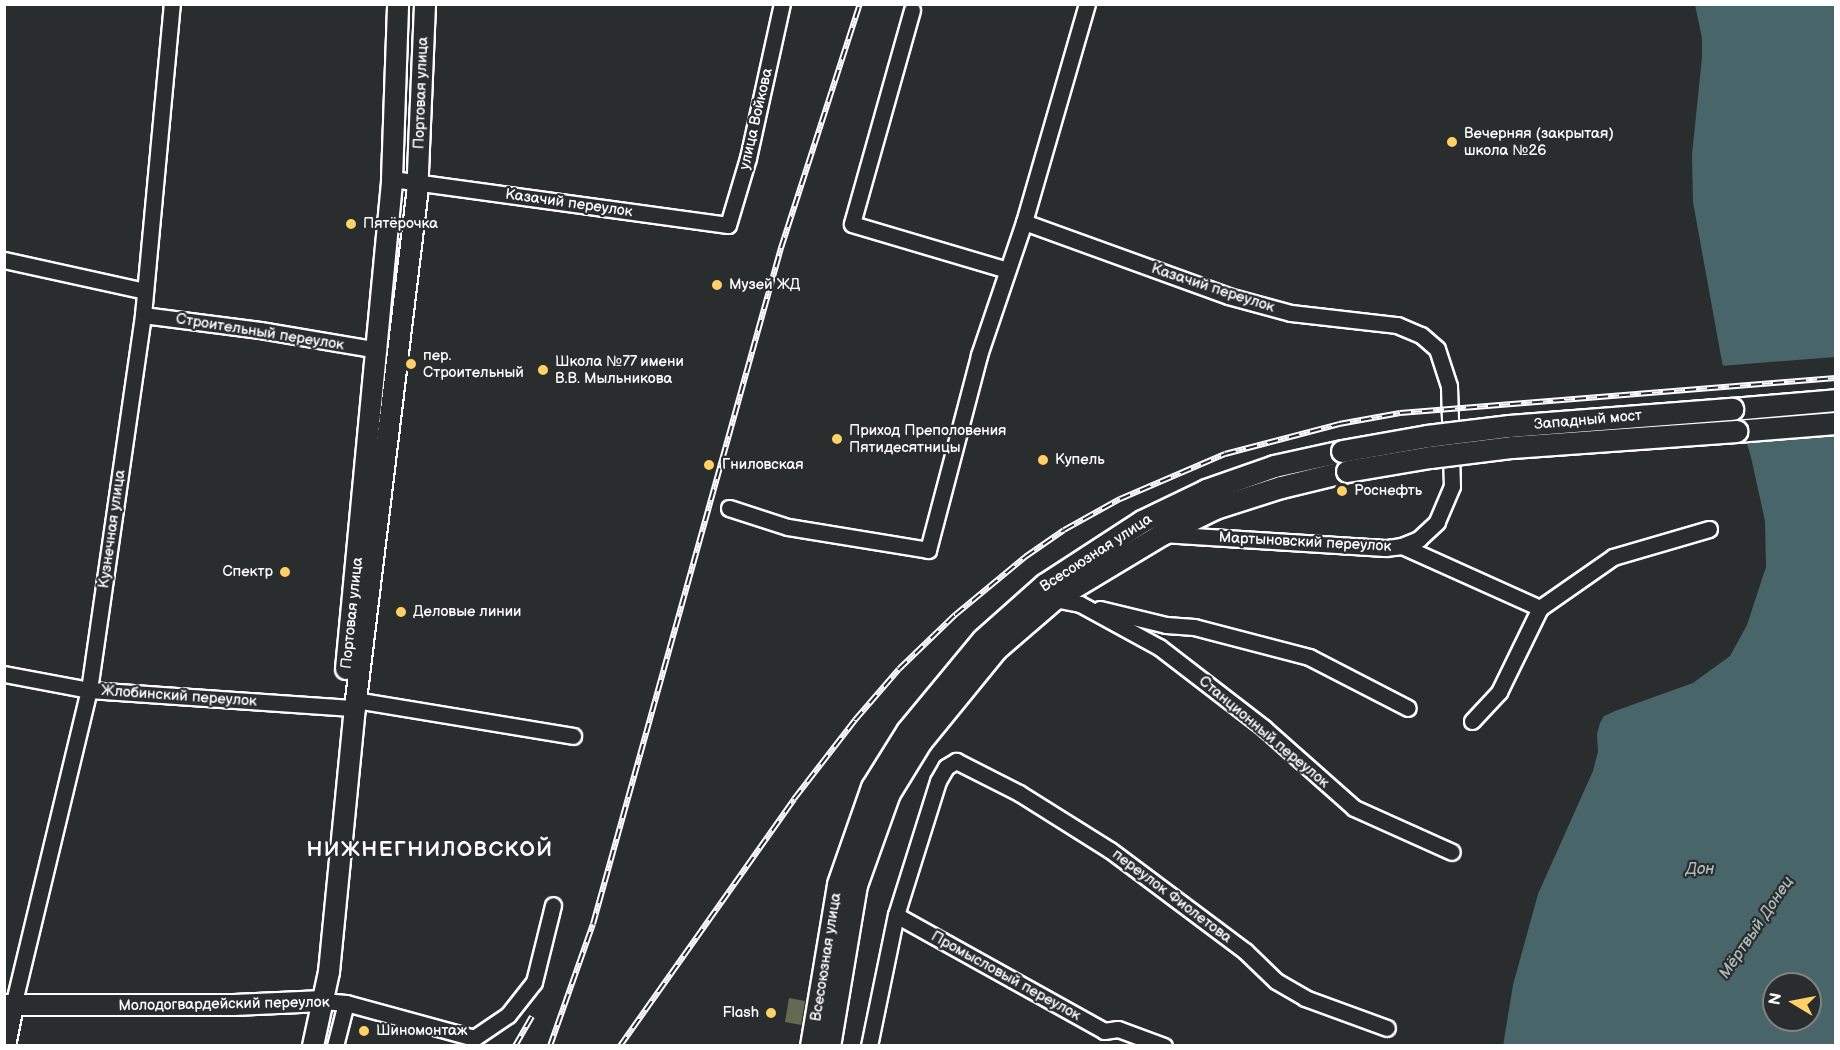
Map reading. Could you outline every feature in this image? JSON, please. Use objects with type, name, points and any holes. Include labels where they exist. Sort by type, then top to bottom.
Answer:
[{"type":"highway","name":"Западный мост","points":[[1345,461],[1426,436],[1509,426],[1836,400]]},
{"type":"highway","name":"Западный мост","points":[[1345,461],[1430,457],[1512,447],[1836,423]]},
{"type":"highway","name":"Всесоюзная улица","points":[[811,1046],[838,884],[872,787],[908,731],[983,639],[1045,584],[1169,506],[1274,466],[1345,461]]},
{"type":"highway","name":"Всесоюзная улица","points":[[829,1046],[856,885],[889,793],[921,741],[988,658],[1054,599],[1162,534],[1215,508],[1248,498],[1345,461]]},
{"type":"main road","name":"Портовая улица","points":[[351,705],[392,179],[398,4]]},
{"type":"main road","name":"Портовая улица","points":[[313,1046],[317,969],[418,182],[425,4]]},
{"type":"main road","name":"Портовая улица","points":[[300,1046],[317,1001]]},
{"type":"main road","name":"Молодогвардейский переулок","points":[[9,1005],[234,1005],[317,1001]]},
{"type":"main road","name":"Кузнечная улица","points":[[4,1046],[9,1005]]},
{"type":"street","name":"Кузнечная улица","points":[[9,1005],[89,690],[143,315],[172,4]]},
{"type":"street","name":"улица Войкова","points":[[720,224],[728,225],[748,158],[782,4]]},
{"type":"street","points":[[729,508],[788,527],[928,550],[979,355],[1024,222],[1087,4]]},
{"type":"street","points":[[912,10],[852,224],[1007,270]]},
{"type":"street","points":[[392,179],[418,182]]},
{"type":"street","name":"Казачий переулок","points":[[418,182],[720,224]]},
{"type":"street","name":"Казачий переулок","points":[[1024,222],[1228,296],[1292,313],[1397,326],[1421,335],[1437,349],[1449,386],[1452,486]]},
{"type":"street","points":[[4,260],[145,291]]},
{"type":"street","name":"Строительный переулок","points":[[143,315],[260,330],[378,350]]},
{"type":"street","name":"Мартыновский переулок","points":[[1162,534],[1385,548],[1402,546],[1419,539],[1437,522],[1452,486]]},
{"type":"street","points":[[1169,506],[1182,524]]},
{"type":"street","points":[[1472,721],[1499,692],[1524,646],[1540,608],[1613,557],[1709,529]]},
{"type":"street","points":[[1402,546],[1540,608]]},
{"type":"street","name":"Станционный переулок","points":[[1054,599],[1166,625],[1194,627],[1309,657],[1408,708]]},
{"type":"street","name":"Станционный переулок","points":[[1080,604],[1159,647],[1264,728],[1354,807],[1452,852]]},
{"type":"street","name":"Жлобинский переулок","points":[[4,674],[89,690],[351,705],[573,736]]},
{"type":"street","name":"переулок Фиолетова","points":[[896,915],[938,781],[946,767],[957,761],[1019,793],[1110,850],[1245,951],[1276,981],[1305,998],[1387,1028]]},
{"type":"street","name":"Молодогвардейский переулок","points":[[317,1001],[346,1003],[474,1038],[508,1015],[534,982],[553,905]]},
{"type":"street","points":[[869,1046],[896,915]]},
{"type":"street","name":"Промысловый переулок","points":[[896,915],[1104,1031],[1118,1029],[1164,1046]]},
{"type":"street","points":[[335,1046],[346,1003]]},
{"type":"street","points":[[1113,1046],[1118,1029]]},
{"type":"green space","points":[[789,998],[805,1001],[801,1025],[785,1022]]},
{"type":"water","name":"Дон","points":[[1695,5],[1835,5],[1835,1045],[1503,1046],[1513,985],[1538,894],[1593,771],[1598,752],[1597,734],[1600,723],[1604,716],[1615,711],[1693,683],[1730,656],[1747,625],[1766,567],[1765,521],[1751,457],[1722,362],[1693,202],[1692,155],[1702,38]]},
{"type":"pier","points":[[1835,357],[1835,432],[1743,440],[1720,366]]},
{"type":"railway","points":[[550,1046],[593,924],[781,248],[860,4]]},
{"type":"railway","points":[[620,1046],[794,799],[855,720],[899,669],[955,615],[1025,557],[1064,530],[1120,499],[1225,454],[1339,424],[1400,413],[1836,378]]},
{"type":"railway","points":[[515,1046],[532,1016]]},
{"type":"place","name":"Вечерняя (закрытая) школа №26","points":[[1452,142]]},
{"type":"place","name":"Пятёрочка","points":[[351,224]]},
{"type":"place","name":"Музей ЖД","points":[[717,285]]},
{"type":"place","name":"пер. Строительный","points":[[411,364]]},
{"type":"place","name":"Школа №77 имени В.В. Мыльникова","points":[[543,370]]},
{"type":"place","name":"Приход Преполовения Пятидесятницы","points":[[837,439]]},
{"type":"place","name":"Купель","points":[[1043,460]]},
{"type":"place","name":"Гниловская","points":[[709,465]]},
{"type":"place","name":"Роснефть","points":[[1342,491]]},
{"type":"place","name":"Спектр","points":[[285,572]]},
{"type":"place","name":"Деловые линии","points":[[401,612]]},
{"type":"place","name":"Flash","points":[[771,1013]]},
{"type":"place","name":"Шиномонтаж","points":[[364,1031]]},
{"type":"district","name":"НИЖНЕГНИЛОВСКОЙ","points":[[430,850]]},
{"type":"water label","name":"Мёртвый Донец","points":[[1757,928]]}]
